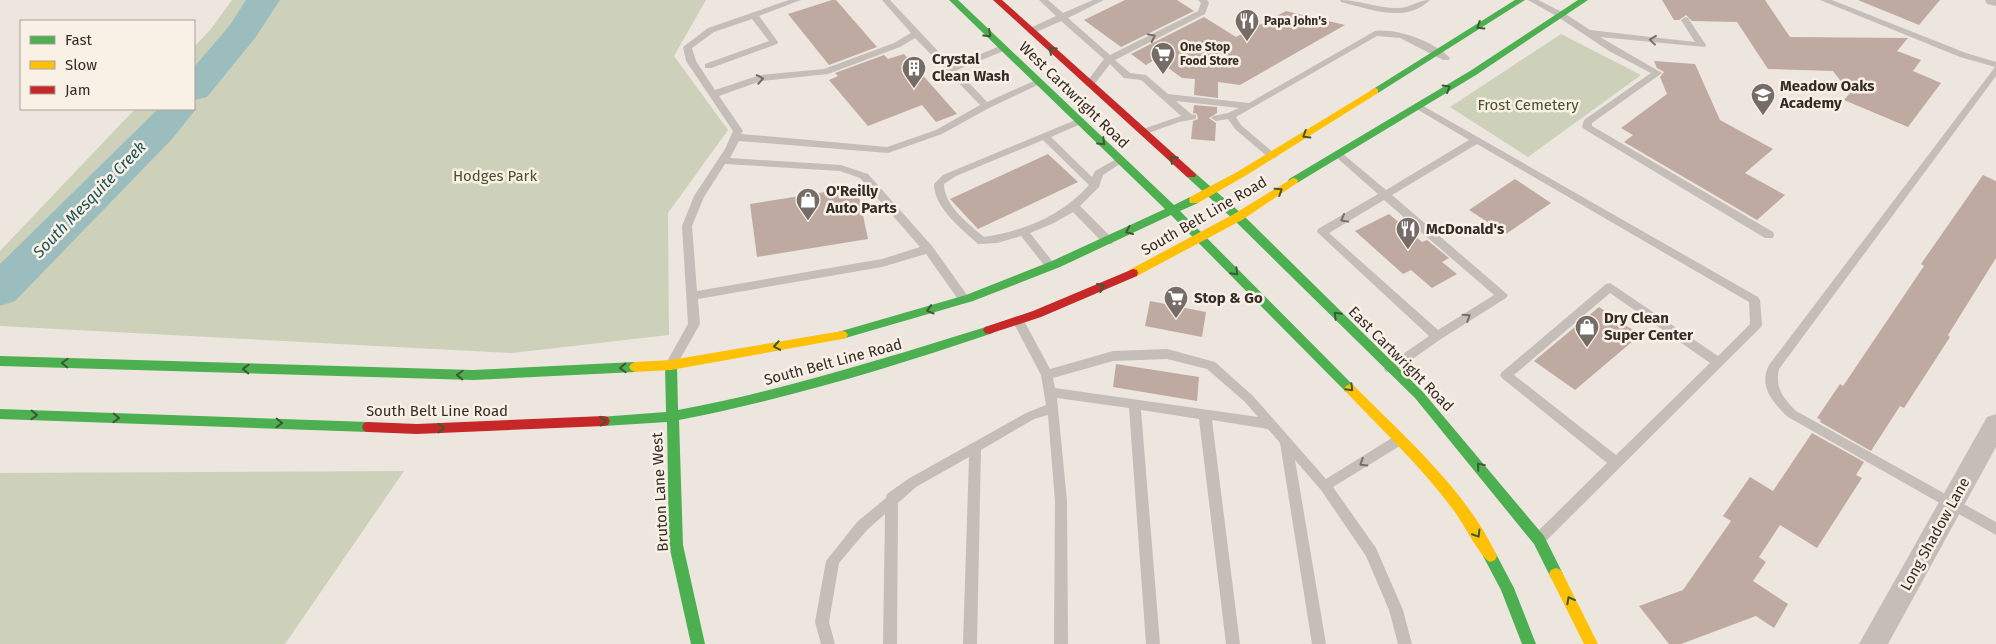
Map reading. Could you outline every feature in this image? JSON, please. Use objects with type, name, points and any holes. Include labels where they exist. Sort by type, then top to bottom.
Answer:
[{"type":"main road","name":"West Cartwright Road","points":[[953,0],[1174,211]]},
{"type":"main road","name":"West Cartwright Road","points":[[996,0],[1210,192]]},
{"type":"main road","points":[[1418,106],[1405,92],[1442,56],[1453,52],[1461,39],[1522,0]]},
{"type":"main road","name":"South Belt Line Road","points":[[0,414],[417,428],[553,425],[671,416],[790,389],[909,357],[1018,320],[1134,273],[1238,217],[1304,174],[1339,155],[1418,106],[1584,0]]},
{"type":"main road","name":"South Belt Line Road","points":[[0,361],[473,375],[672,365],[850,334],[964,300],[1051,266],[1174,211],[1210,192],[1442,56]]},
{"type":"main road","name":"East Cartwright Road","points":[[1210,192],[1238,217],[1390,369],[1419,395],[1539,540],[1592,644]]},
{"type":"main road","points":[[1174,211],[1401,439],[1463,511],[1507,588],[1529,644]]},
{"type":"main road","name":"Bruton Lane West","points":[[672,365],[671,416],[676,545],[698,644]]},
{"type":"street","name":"Long Shadow Lane","points":[[1874,644],[1996,424]]},
{"type":"lane","points":[[763,0],[770,9]]},
{"type":"lane","points":[[672,365],[694,324],[687,226],[699,196],[722,161],[738,131],[690,61],[687,47],[711,30],[797,0]]},
{"type":"lane","points":[[886,0],[916,34],[986,106]]},
{"type":"lane","points":[[1043,0],[1127,76],[1143,77],[1191,117],[1178,119],[1143,132]]},
{"type":"lane","points":[[1031,31],[1100,0]]},
{"type":"lane","points":[[1090,84],[1109,59],[1202,12],[1204,4],[1202,0]]},
{"type":"lane","points":[[1344,0],[1399,11],[1406,11],[1421,1]]},
{"type":"lane","points":[[1532,0],[1561,15],[1612,49],[1657,73],[1587,122],[1587,126],[1593,132],[1768,235]]},
{"type":"lane","points":[[1824,0],[1964,56],[1996,64]]},
{"type":"lane","points":[[708,66],[774,42],[753,14]]},
{"type":"lane","points":[[1587,33],[1702,45],[1685,20]]},
{"type":"lane","points":[[1216,118],[1230,116],[1250,106],[1376,34],[1383,32],[1400,35],[1442,56]]},
{"type":"lane","points":[[714,94],[760,78],[826,72],[897,46],[916,34]]},
{"type":"lane","points":[[952,70],[1003,48]]},
{"type":"lane","points":[[1996,70],[1773,368],[1770,380],[1774,395],[1792,414],[1996,529]]},
{"type":"lane","points":[[735,137],[888,150],[939,132],[986,106],[1040,82]]},
{"type":"lane","points":[[1166,97],[1250,106]]},
{"type":"lane","points":[[1418,106],[1475,141],[1754,300],[1756,325],[1539,540]]},
{"type":"lane","points":[[1230,116],[1238,128],[1272,156]]},
{"type":"lane","points":[[1080,121],[952,174],[942,180],[939,185],[940,196],[956,216],[982,242],[1001,240],[1059,216],[1074,206],[1095,185],[1099,173],[1121,160]]},
{"type":"lane","points":[[1044,136],[1095,185]]},
{"type":"lane","points":[[1437,336],[1322,232],[1386,196],[1475,141]]},
{"type":"lane","points":[[1339,155],[1502,294],[1390,369]]},
{"type":"lane","points":[[722,161],[841,168],[864,176],[928,249],[964,300]]},
{"type":"lane","points":[[1074,206],[1108,241]]},
{"type":"lane","points":[[1023,231],[1051,266]]},
{"type":"lane","points":[[693,296],[882,263],[928,249]]},
{"type":"lane","points":[[1616,463],[1506,375],[1610,288],[1718,362]]},
{"type":"lane","points":[[1018,320],[1048,376],[1053,408],[1061,501],[1061,644]]},
{"type":"lane","points":[[1048,376],[1113,356],[1168,354],[1210,365],[1249,399],[1325,486],[1371,552],[1396,610],[1405,644]]},
{"type":"lane","points":[[1050,392],[1270,424]]},
{"type":"lane","points":[[1135,404],[1153,644]]},
{"type":"lane","points":[[828,644],[822,622],[833,561],[862,526],[892,498],[912,483],[1030,416],[1053,408]]},
{"type":"lane","points":[[1205,415],[1233,644]]},
{"type":"lane","points":[[1325,486],[1401,439]]},
{"type":"lane","points":[[1286,442],[1320,644]]},
{"type":"lane","points":[[970,644],[975,448]]},
{"type":"lane","points":[[890,644],[892,498]]},
{"type":"green space","name":"Hodges Park","points":[[232,0],[706,0],[674,56],[728,130],[668,213],[669,335],[512,353],[0,326],[0,251],[134,110],[195,110],[195,46],[211,29]]},
{"type":"green space","name":"Frost Cemetery","points":[[1561,34],[1641,75],[1528,157],[1450,107]]},
{"type":"green space","points":[[404,471],[285,644],[0,644],[0,473]]},
{"type":"building","points":[[836,0],[877,47],[829,65],[788,14]]},
{"type":"building","points":[[1125,0],[1177,0],[1194,11],[1121,47],[1084,20]]},
{"type":"building","points":[[1662,0],[1765,0],[1790,37],[1908,38],[1897,51],[1921,60],[1913,71],[1941,83],[1908,127],[1844,100],[1850,93],[1833,71],[1768,69],[1737,22],[1692,21],[1686,15],[1679,20],[1674,20]]},
{"type":"building","points":[[1858,0],[1940,0],[1919,25]]},
{"type":"building","points":[[1286,11],[1345,25],[1240,85],[1218,82],[1218,98],[1194,95],[1195,79],[1182,78],[1156,59],[1146,65],[1131,54],[1204,17],[1236,37]]},
{"type":"building","points":[[904,54],[957,114],[936,122],[922,105],[868,126],[829,80],[838,76],[835,73],[884,55],[888,59]]},
{"type":"building","points":[[1654,61],[1695,64],[1720,120],[1773,149],[1745,173],[1785,195],[1757,220],[1624,142],[1633,135],[1621,128],[1667,94],[1660,77],[1664,72],[1657,68]]},
{"type":"building","points":[[1194,105],[1217,107],[1217,113],[1209,118],[1216,123],[1215,141],[1191,139],[1193,121],[1198,119],[1197,114],[1193,113]]},
{"type":"building","points":[[1048,154],[1078,182],[978,229],[950,199]]},
{"type":"building","points":[[1983,175],[1996,181],[1996,258],[1948,335],[1950,337],[1930,368],[1904,408],[1900,406],[1871,451],[1820,422],[1821,420],[1817,418],[1840,384],[1843,386],[1924,266],[1921,264]]},
{"type":"building","points":[[1515,179],[1551,203],[1506,234],[1469,210]]},
{"type":"building","name":"O'Reilly Auto Parts","points":[[857,187],[868,239],[757,257],[750,204]]},
{"type":"building","name":"McDonald's","points":[[1389,214],[1422,242],[1427,240],[1449,258],[1442,262],[1457,274],[1432,288],[1411,270],[1403,274],[1355,231]]},
{"type":"building","name":"Stop & Go","points":[[1150,301],[1206,312],[1202,337],[1145,326]]},
{"type":"building","name":"Dry Clean Super Center","points":[[1599,307],[1640,335],[1575,390],[1534,361]]},
{"type":"building","points":[[1116,364],[1199,377],[1197,401],[1113,387]]},
{"type":"building","points":[[1812,433],[1864,462],[1856,475],[1862,478],[1817,548],[1780,525],[1759,557],[1766,562],[1753,581],[1788,604],[1774,628],[1756,616],[1681,644],[1669,644],[1639,606],[1683,590],[1731,521],[1723,516],[1750,477],[1773,491]]},
{"type":"waterway","name":"South Mesquite Creek","points":[[195,88],[243,31],[263,0]]},
{"type":"waterway","name":"South Mesquite Creek","points":[[0,290],[177,110]]},
{"type":"traffic: fast","points":[[953,0],[1201,237],[1350,389]]},
{"type":"traffic: fast","points":[[1375,91],[1521,0]]},
{"type":"traffic: fast","points":[[1293,181],[1473,73],[1584,0]]},
{"type":"traffic: fast","points":[[1191,175],[1238,217],[1419,395],[1539,540],[1556,574]]},
{"type":"traffic: fast","points":[[842,335],[969,298],[1056,264],[1194,200]]},
{"type":"traffic: fast","points":[[604,421],[664,417],[792,390],[872,368],[989,330]]},
{"type":"traffic: fast","points":[[0,361],[473,375],[635,367]]},
{"type":"traffic: fast","points":[[671,365],[676,545],[698,644]]},
{"type":"traffic: fast","points":[[0,414],[368,427]]},
{"type":"traffic: fast","points":[[1490,556],[1507,588],[1529,644]]},
{"type":"traffic: slow","points":[[1194,200],[1241,174],[1375,91]]},
{"type":"traffic: slow","points":[[1133,273],[1238,217],[1293,181]]},
{"type":"traffic: slow","points":[[635,367],[671,365],[842,335]]},
{"type":"traffic: slow","points":[[1350,389],[1444,488],[1476,532],[1490,556]]},
{"type":"traffic: slow","points":[[1556,574],[1591,644]]},
{"type":"traffic: jam","points":[[997,0],[1191,175]]},
{"type":"traffic: jam","points":[[989,330],[1037,314],[1133,273]]},
{"type":"traffic: jam","points":[[368,427],[417,429],[604,421]]},
{"type":"place","name":"Papa John's","points":[[1247,42]]},
{"type":"place","name":"One Stop Food Store","points":[[1163,75]]},
{"type":"place","name":"Crystal Clean Wash","points":[[914,89]]},
{"type":"place","name":"Meadow Oaks Academy","points":[[1763,116]]},
{"type":"place","name":"O'Reilly Auto Parts","points":[[808,221]]},
{"type":"place","name":"McDonald's","points":[[1408,250]]},
{"type":"place","name":"Stop & Go","points":[[1176,319]]},
{"type":"place","name":"Dry Clean Super Center","points":[[1587,348]]}]
